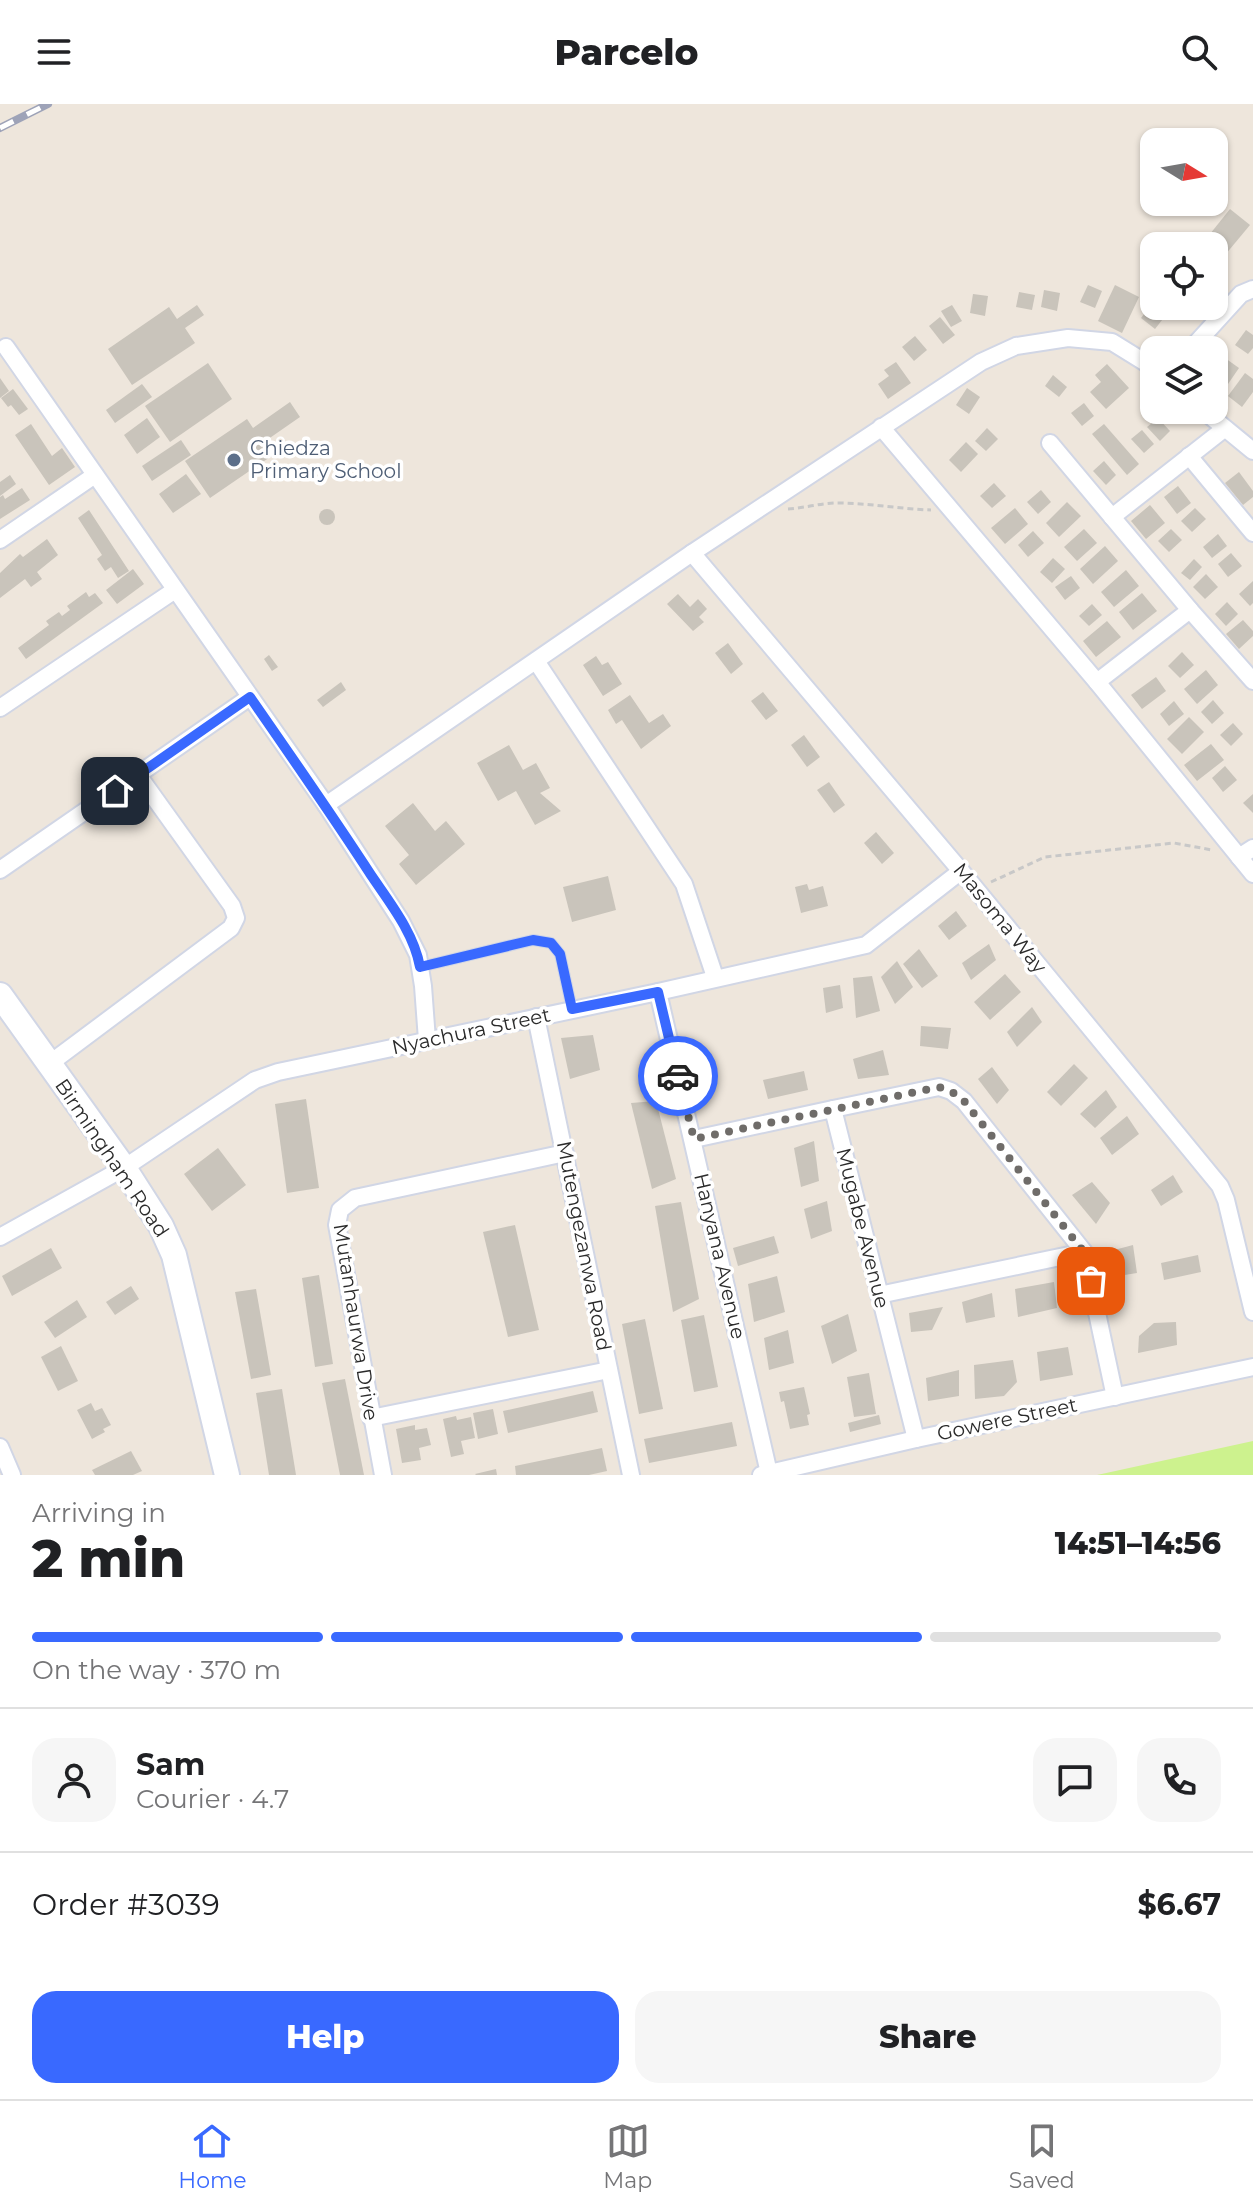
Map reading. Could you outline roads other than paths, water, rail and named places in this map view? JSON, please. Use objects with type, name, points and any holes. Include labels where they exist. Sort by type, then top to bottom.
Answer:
[{"type":"street","points":[[1203,336],[1241,294],[1253,289]]},
{"type":"street","points":[[326,805],[692,553],[981,362],[1016,346],[1068,338],[1112,342],[1140,359]]},
{"type":"street","points":[[6,347],[326,805],[401,921],[418,955],[427,1040]]},
{"type":"street","points":[[1218,424],[1253,451]]},
{"type":"street","points":[[881,427],[1246,853],[1253,874]]},
{"type":"street","points":[[1112,517],[1224,429]]},
{"type":"street","points":[[1050,443],[1253,681]]},
{"type":"street","points":[[1189,456],[1253,533]]},
{"type":"street","points":[[0,540],[95,475]]},
{"type":"street","name":"Masoma Way","points":[[692,553],[977,889],[1220,1186],[1253,1312]]},
{"type":"street","points":[[0,708],[175,590]]},
{"type":"street","points":[[1097,682],[1190,610]]},
{"type":"street","points":[[536,661],[684,884],[715,977]]},
{"type":"street","points":[[0,870],[250,697]]},
{"type":"street","points":[[49,1064],[231,928],[236,918],[232,906],[138,775]]},
{"type":"street","name":"Nyachura Street","points":[[0,1237],[124,1168],[255,1080],[278,1072],[866,945],[961,871]]},
{"type":"street","name":"Hanyana Avenue","points":[[658,992],[694,1139],[765,1474]]},
{"type":"street","name":"Birmingham Road","points":[[0,995],[124,1168],[161,1226],[174,1255],[227,1475]]},
{"type":"street","name":"Mutengezanwa Road","points":[[536,1017],[631,1475]]},
{"type":"street","points":[[694,1139],[939,1087],[951,1091],[964,1101],[1084,1252],[1115,1397]]},
{"type":"street","name":"Mugabe Avenue","points":[[833,1109],[916,1439]]},
{"type":"street","name":"Mutanhaurwa Drive","points":[[383,1475],[337,1225],[340,1210],[355,1198],[565,1153]]},
{"type":"street","points":[[879,1295],[1084,1252]]},
{"type":"street","name":"Gowere Street","points":[[765,1474],[1253,1367]]},
{"type":"street","points":[[371,1418],[609,1370]]},
{"type":"street","points":[[0,1447],[12,1475]]},
{"type":"lane","points":[[420,967],[533,940],[551,943],[560,954],[572,1009]]},
{"type":"railway","points":[[0,128],[48,104]]},
{"type":"place","name":"Chiedza Primary School","points":[[234,460]]}]
